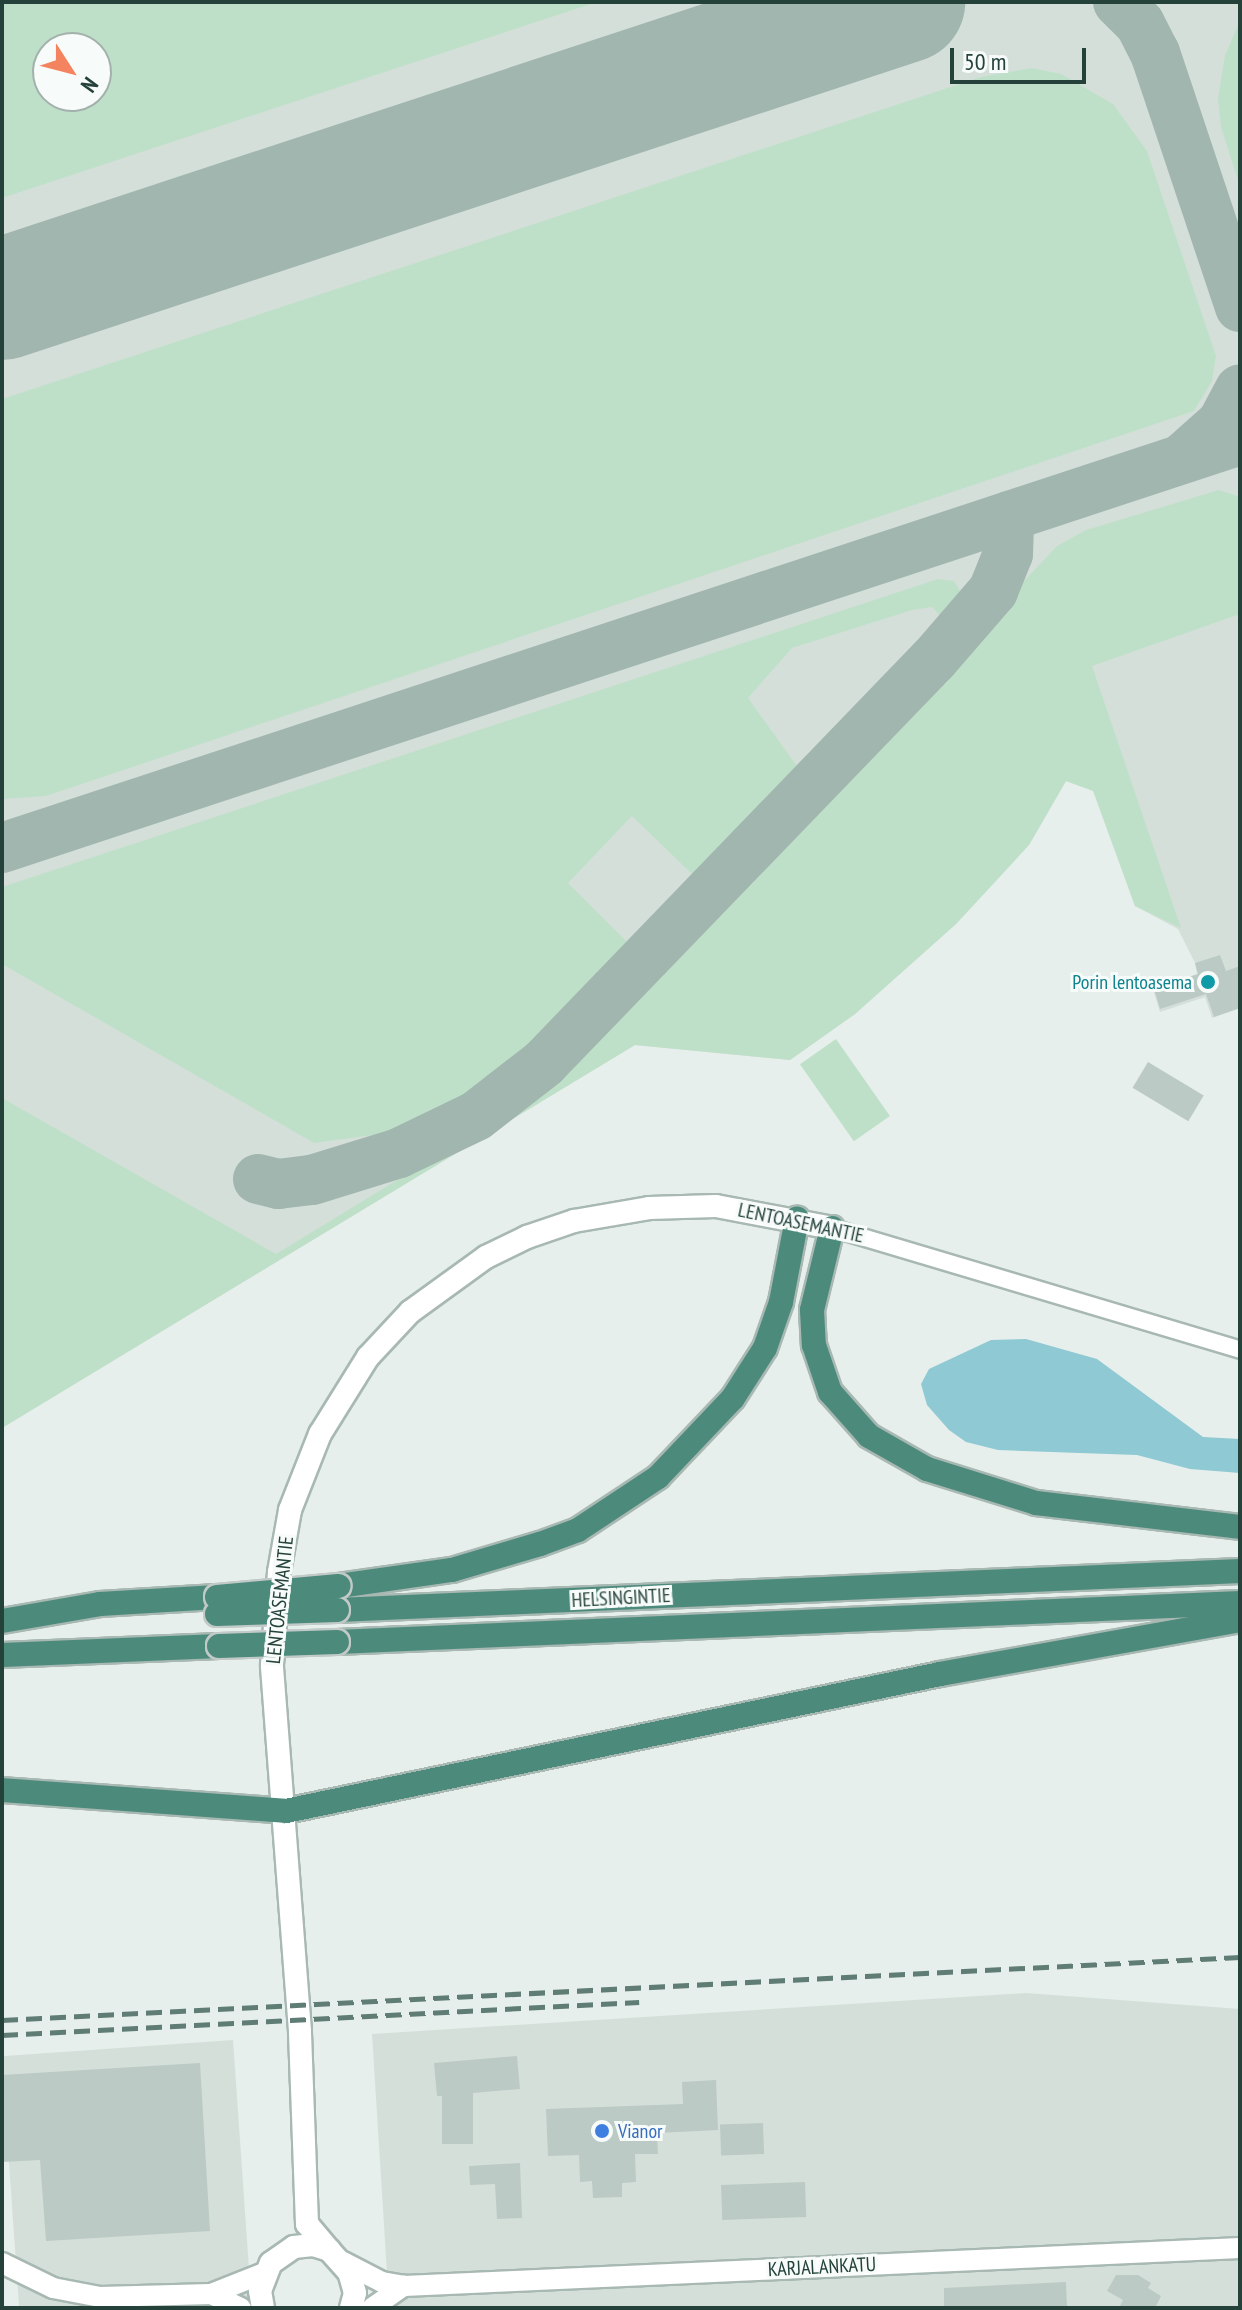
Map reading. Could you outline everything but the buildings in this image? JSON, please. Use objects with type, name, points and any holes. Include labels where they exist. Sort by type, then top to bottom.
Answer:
[{"type":"highway","points":[[217,1605],[452,1570],[578,1530],[658,1477],[724,1409],[765,1348],[781,1302],[797,1219]]},
{"type":"highway","points":[[832,1228],[817,1282],[814,1345],[830,1392],[869,1436],[927,1469],[1036,1503],[1240,1527]]},
{"type":"highway","name":"HELSINGINTIE","points":[[2,1622],[217,1605],[337,1610],[1240,1571]]},
{"type":"highway","name":"HELSINGINTIE","points":[[2,1655],[1240,1603]]},
{"type":"highway","points":[[2,1790],[286,1811],[940,1674],[1240,1620]]},
{"type":"main road","name":"LENTOASEMANTIE","points":[[307,2224],[286,1811],[272,1665],[279,1572],[303,1472],[341,1396],[368,1357],[448,1282],[486,1257],[574,1221],[649,1208],[716,1206],[832,1228]]},
{"type":"main road","points":[[263,2308],[264,2273],[307,2224],[353,2280],[351,2308]]},
{"type":"main road","points":[[280,2254],[304,2246],[336,2256]]},
{"type":"street","name":"LENTOASEMANTIE","points":[[832,1228],[1240,1350]]},
{"type":"street","name":"KARJALANKATU","points":[[336,2256],[382,2282],[404,2286],[1240,2248]]},
{"type":"street","points":[[2,2263],[78,2294],[211,2294],[264,2273]]},
{"type":"street","points":[[372,2308],[404,2286]]},
{"type":"street","points":[[211,2294],[241,2308]]},
{"type":"shaded area","name":"Porin lentoasema","points":[[2,2],[1240,2],[1240,1008],[1212,1018],[1205,997],[1160,1012],[1153,989],[1197,974],[1195,963],[1178,929],[1135,906],[1094,791],[1066,781],[1029,845],[956,924],[855,1014],[790,1060],[635,1045],[2,1428]]},
{"type":"shaded area","points":[[1026,1993],[1240,2009],[1240,2308],[397,2308],[387,2273],[372,2034]]},
{"type":"shaded area","points":[[233,2040],[252,2308],[19,2308],[2,2056]]},
{"type":"green space","points":[[2,2],[597,2],[2,198]]},
{"type":"green space","points":[[1240,21],[1240,186],[1221,127],[1218,99],[1225,55]]},
{"type":"green space","points":[[1032,68],[1061,74],[1113,104],[1147,151],[1216,356],[1212,381],[1194,411],[46,796],[2,799],[2,399],[981,77]]},
{"type":"green space","points":[[1219,490],[1240,497],[1240,614],[1092,666],[1181,928],[1135,906],[1093,791],[1066,781],[1029,845],[956,924],[855,1014],[790,1060],[635,1045],[2,1428],[2,1098],[276,1254],[522,1104],[559,1075],[905,722],[977,631],[1057,546],[1086,530]]},
{"type":"green space","points":[[938,579],[954,581],[963,596],[946,622],[932,607],[912,610],[792,648],[748,698],[797,766],[695,877],[632,816],[568,883],[629,944],[532,1047],[495,1078],[424,1122],[388,1133],[314,1143],[2,964],[2,887]]},
{"type":"green space","points":[[836,1039],[890,1116],[854,1141],[800,1064]]},
{"type":"water","points":[[1026,1339],[1097,1359],[1203,1437],[1240,1439],[1240,1473],[1190,1469],[1137,1455],[998,1450],[966,1442],[949,1430],[927,1405],[921,1384],[929,1369],[991,1340]]},
{"type":"taxiway","points":[[838,24],[870,2]]},
{"type":"taxiway","points":[[1118,2],[1140,24],[1155,53],[1240,307]]},
{"type":"taxiway","points":[[1185,456],[1222,423],[1240,389]]},
{"type":"taxiway","points":[[2,848],[1240,440]]},
{"type":"taxiway","points":[[258,1179],[278,1184],[312,1180],[399,1153],[476,1116],[544,1063],[935,658],[993,591],[1008,554],[1009,516]]},
{"type":"runway","points":[[2,299],[904,2]]},
{"type":"railway","points":[[2,2020],[1240,1957]]},
{"type":"railway","points":[[2,2035],[639,2002]]},
{"type":"place","name":"Porin lentoasema","points":[[1208,982]]},
{"type":"place","name":"Vianor","points":[[602,2131]]}]
